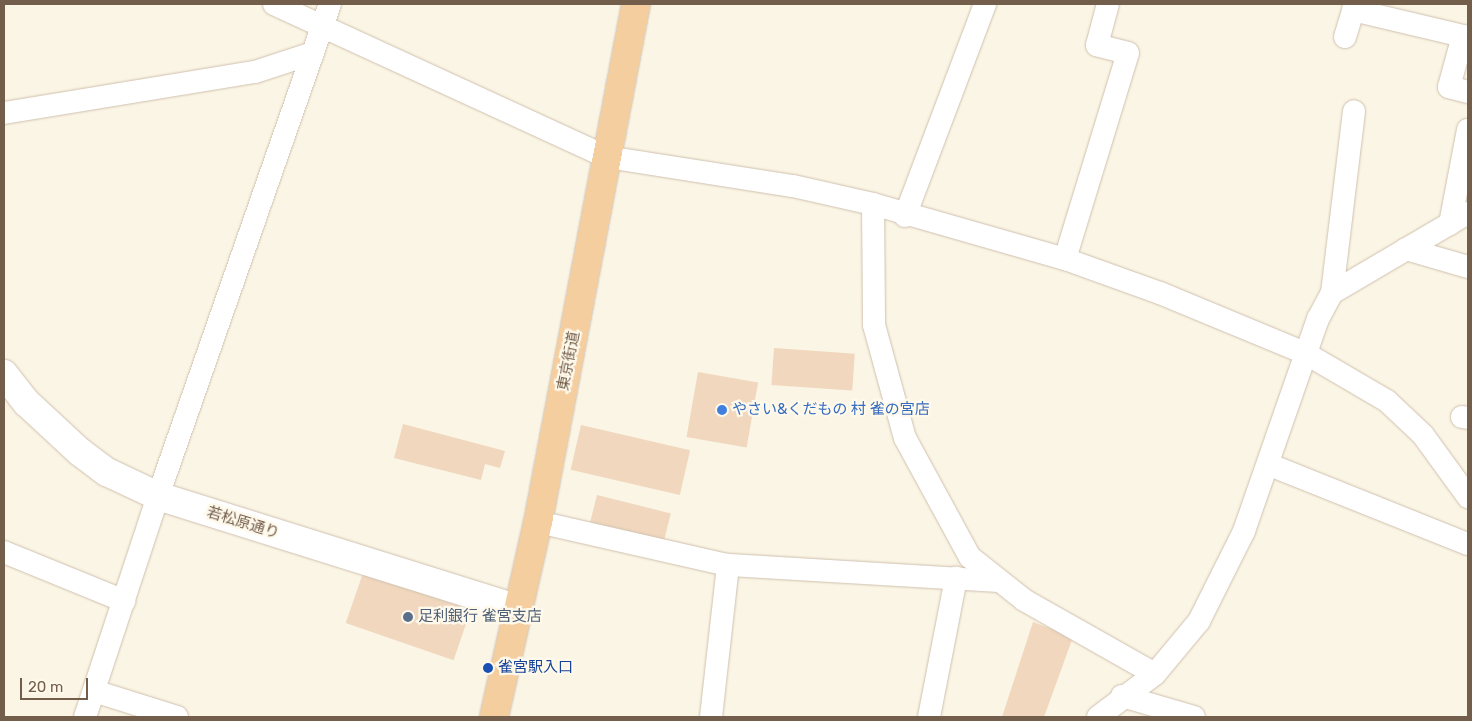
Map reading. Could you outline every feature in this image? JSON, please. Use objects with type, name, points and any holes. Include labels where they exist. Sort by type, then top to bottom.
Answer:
[{"type":"highway","name":"東京街道","points":[[494,717],[538,522],[636,4]]},
{"type":"street","points":[[274,4],[607,157],[793,186],[873,204],[905,216],[1066,259],[1160,293],[1305,353],[1387,401],[1423,435],[1468,497]]},
{"type":"street","points":[[86,717],[158,496],[330,4]]},
{"type":"street","points":[[905,216],[985,4]]},
{"type":"street","points":[[1066,259],[1128,53],[1097,46],[1108,4]]},
{"type":"street","points":[[1345,36],[1354,7],[1463,36],[1449,87],[1468,92]]},
{"type":"street","points":[[4,113],[255,72],[313,53]]},
{"type":"street","points":[[1098,717],[1122,696],[1155,674],[1199,621],[1244,531],[1270,465],[1305,353],[1332,293],[1354,110]]},
{"type":"street","points":[[1332,293],[1459,218],[1468,130]]},
{"type":"street","points":[[873,204],[874,325],[905,438],[970,557],[997,581],[1155,674]]},
{"type":"street","points":[[1406,249],[1468,267]]},
{"type":"street","name":"若松原通り","points":[[4,374],[27,403],[80,452],[107,472],[158,496],[519,609]]},
{"type":"street","points":[[1270,465],[1468,544]]},
{"type":"street","points":[[538,522],[728,565],[997,581]]},
{"type":"street","points":[[4,552],[124,601]]},
{"type":"street","points":[[711,717],[728,565]]},
{"type":"street","points":[[929,717],[956,578]]},
{"type":"street","points":[[94,691],[177,717]]},
{"type":"street","points":[[1122,696],[1194,717]]},
{"type":"building","points":[[774,348],[855,354],[852,391],[771,385]]},
{"type":"building","name":"やさい&くだもの 村 雀の宮店","points":[[698,372],[758,383],[747,448],[687,437]]},
{"type":"building","points":[[403,424],[505,451],[500,468],[485,464],[481,480],[394,458]]},
{"type":"building","points":[[581,425],[690,450],[680,495],[571,470]]},
{"type":"building","points":[[597,495],[671,513],[662,547],[589,529]]},
{"type":"building","name":"足利銀行 雀宮支店","points":[[363,573],[471,610],[454,660],[346,623]]},
{"type":"building","points":[[1033,622],[1073,637],[1044,717],[1002,717]]},
{"type":"place","name":"やさい&くだもの 村 雀の宮店","points":[[722,410]]},
{"type":"place","name":"足利銀行 雀宮支店","points":[[408,617]]},
{"type":"place","name":"雀宮駅入口","points":[[488,668]]}]
